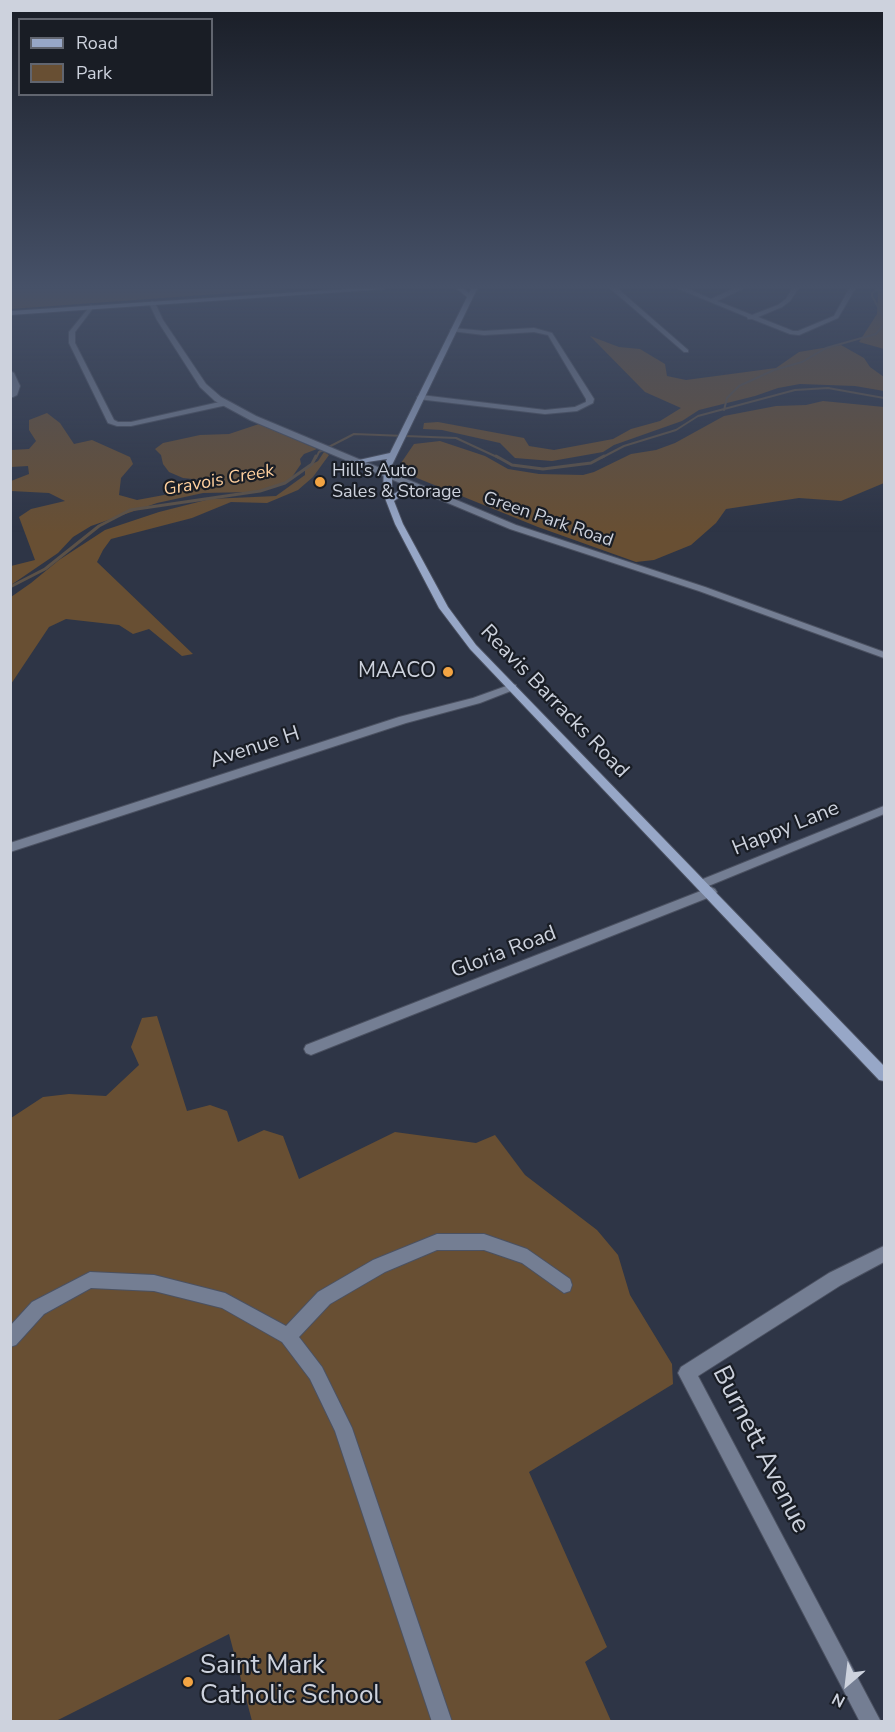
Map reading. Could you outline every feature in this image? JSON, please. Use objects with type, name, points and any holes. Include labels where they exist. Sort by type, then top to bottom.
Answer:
[{"type":"main road","name":"Reavis Barracks Road","points":[[434,370],[393,454],[386,475],[389,501],[450,618],[473,647],[885,1075]]},
{"type":"main road","points":[[354,462],[375,460],[393,454]]},
{"type":"main road","points":[[389,501],[402,491],[418,488]]},
{"type":"street","points":[[85,370],[111,421],[117,424],[131,424],[224,403]]},
{"type":"street","name":"Green Park Road","points":[[192,370],[207,390],[224,403],[354,462],[522,531],[702,589],[885,655]]},
{"type":"street","points":[[421,397],[545,412],[577,409],[588,403],[590,399],[572,370]]},
{"type":"street","points":[[10,373],[16,386],[13,395]]},
{"type":"street","name":"Avenue H","points":[[10,848],[403,720],[476,701],[512,687]]},
{"type":"street","name":"Happy Lane","points":[[706,888],[885,810]]},
{"type":"street","name":"Gloria Road","points":[[311,1049],[706,888]]},
{"type":"street","points":[[288,1336],[324,1298],[379,1266],[437,1242],[484,1242],[527,1257],[564,1285]]},
{"type":"street","name":"Burnett Avenue","points":[[871,1722],[687,1373],[835,1279],[885,1254]]},
{"type":"street","points":[[10,1339],[38,1308],[90,1280],[154,1283],[225,1301],[288,1336],[316,1373],[343,1428],[442,1722]]},
{"type":"green space","points":[[623,370],[666,370],[667,376],[686,380],[762,370],[874,370],[884,377],[884,391],[855,386],[800,384],[778,388],[699,410],[682,421],[614,445],[603,452],[552,461],[515,458],[500,443],[442,430],[423,429],[424,423],[438,422],[524,438],[529,446],[554,450],[613,439],[631,429],[660,421],[681,408],[645,392]]},
{"type":"green space","points":[[823,401],[884,407],[884,483],[841,501],[799,498],[726,509],[716,523],[691,545],[654,560],[636,562],[538,527],[417,478],[401,463],[414,444],[440,441],[485,456],[508,469],[539,474],[583,475],[631,454],[656,450],[675,443],[724,416],[776,406],[806,405]]},
{"type":"green space","points":[[47,413],[60,423],[74,444],[92,440],[130,457],[133,464],[121,478],[119,495],[137,500],[164,495],[202,480],[183,478],[169,472],[163,464],[161,455],[155,449],[163,443],[200,435],[229,434],[259,424],[317,449],[304,454],[300,459],[301,464],[290,480],[276,487],[252,492],[203,493],[157,503],[91,526],[73,537],[58,553],[11,585],[11,566],[35,560],[19,517],[31,509],[65,501],[49,493],[11,491],[11,481],[29,474],[28,466],[11,467],[11,450],[29,449],[36,441],[29,430],[29,420]]},
{"type":"green space","points":[[324,452],[329,455],[313,477],[298,490],[267,503],[231,502],[192,518],[111,539],[103,550],[97,562],[193,654],[182,656],[149,629],[133,634],[119,625],[66,619],[49,627],[11,684],[11,597],[59,560],[105,530],[159,512],[210,499],[276,496],[305,475],[305,468],[318,461]]},
{"type":"green space","points":[[157,1016],[187,1111],[210,1105],[227,1111],[238,1142],[264,1130],[283,1136],[299,1179],[395,1132],[476,1143],[495,1135],[525,1175],[597,1230],[618,1255],[630,1295],[672,1364],[673,1384],[529,1472],[607,1647],[585,1662],[611,1721],[252,1721],[229,1634],[56,1721],[11,1721],[11,1118],[43,1097],[69,1094],[106,1096],[139,1065],[131,1047],[142,1018]]},
{"type":"waterway","points":[[724,409],[727,398],[739,386],[775,370]]},
{"type":"waterway","name":"Gravois Creek","points":[[724,409],[795,390],[828,388],[884,398]]},
{"type":"waterway","name":"Gravois Creek","points":[[601,458],[624,446],[676,430],[698,416],[724,409]]},
{"type":"waterway","name":"Gravois Creek","points":[[316,458],[319,452],[354,434],[456,438],[499,458]]},
{"type":"waterway","name":"Gravois Creek","points":[[10,587],[45,569],[99,526],[130,510],[260,491],[285,483],[312,464],[316,456]]},
{"type":"waterway","name":"Gravois Creek","points":[[496,456],[512,465],[543,469],[591,463],[604,456]]},
{"type":"place","name":"Hill's Auto Sales & Storage","points":[[320,482]]},
{"type":"place","name":"MAACO","points":[[448,672]]},
{"type":"place","name":"Saint Mark Catholic School","points":[[188,1682]]}]
